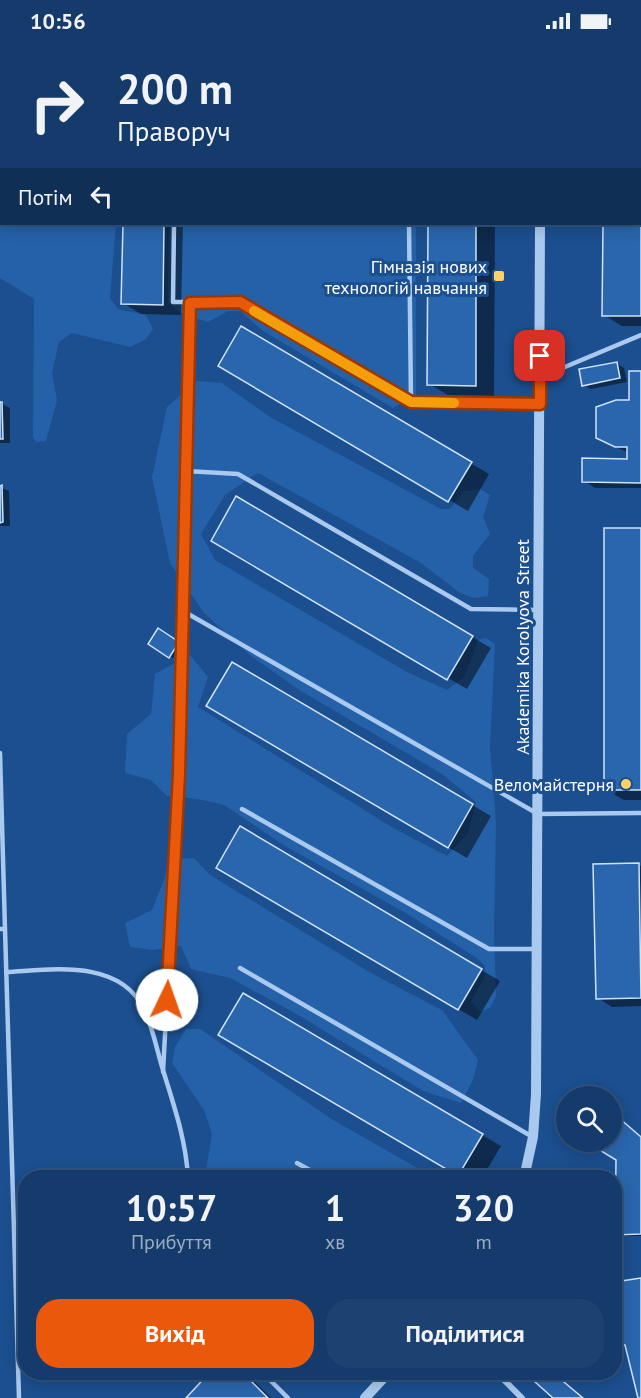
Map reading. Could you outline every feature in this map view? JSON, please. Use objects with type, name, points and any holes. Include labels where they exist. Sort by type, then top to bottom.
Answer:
[{"type":"street","name":"Akademika Korolyova Street","points":[[527,1170],[533,1137],[536,1094],[540,225]]},
{"type":"street","points":[[366,1398],[382,1380]]},
{"type":"street","points":[[504,1380],[522,1398]]},
{"type":"lane","points":[[174,225],[173,303],[240,302],[411,402],[540,404]]},
{"type":"lane","points":[[409,225],[411,402]]},
{"type":"lane","points":[[164,1072],[179,774],[190,303]]},
{"type":"lane","points":[[540,378],[641,335]]},
{"type":"lane","points":[[186,471],[238,474],[471,609],[539,610]]},
{"type":"lane","points":[[183,611],[538,814],[641,813]]},
{"type":"lane","points":[[0,753],[3,929],[18,1398]]},
{"type":"lane","points":[[242,809],[489,949],[537,949]]},
{"type":"lane","points":[[240,968],[533,1137]]},
{"type":"lane","points":[[6,972],[75,969],[100,974],[127,988],[143,1008],[186,1147],[187,1170]]},
{"type":"lane","points":[[297,1163],[310,1170]]},
{"type":"lane","points":[[270,1380],[288,1398]]},
{"type":"shaded area","points":[[0,225],[116,225],[110,298],[118,309],[146,315],[153,329],[146,339],[130,347],[72,333],[59,342],[52,373],[57,400],[46,441],[36,442],[33,437],[34,299],[0,278]]},
{"type":"shaded area","points":[[169,225],[416,225],[416,395],[393,408],[263,331],[240,311],[228,311],[208,322],[182,314],[168,303]]},
{"type":"shaded area","points":[[197,381],[222,383],[270,417],[441,509],[450,509],[464,491],[480,489],[490,495],[483,517],[490,534],[473,556],[473,568],[489,579],[488,596],[474,598],[460,593],[421,563],[258,473],[225,495],[201,534],[215,560],[407,672],[447,690],[464,677],[478,640],[486,638],[495,644],[490,747],[496,823],[494,932],[496,996],[490,1008],[480,1012],[471,1001],[484,978],[485,966],[477,958],[404,912],[285,846],[224,805],[198,799],[167,796],[151,780],[125,773],[127,734],[151,714],[155,674],[190,655],[208,677],[198,707],[395,829],[447,856],[468,833],[476,802],[442,774],[296,688],[250,655],[204,613],[170,563],[152,477],[167,407]]},
{"type":"shaded area","points":[[194,858],[210,875],[371,973],[442,1010],[478,1060],[473,1080],[461,1103],[423,1091],[295,1013],[230,978],[191,969],[181,946],[153,950],[130,947],[125,923],[152,910],[164,880],[169,859]]},
{"type":"shaded area","points":[[186,1029],[200,1029],[330,1118],[421,1170],[206,1170],[212,1134],[204,1110],[172,1063],[175,1047]]},
{"type":"building","points":[[123,225],[164,225],[163,305],[121,304]]},
{"type":"building","points":[[428,225],[476,225],[476,386],[427,385]]},
{"type":"building","points":[[603,225],[641,225],[641,316],[602,316]]},
{"type":"building","points":[[241,326],[472,462],[448,502],[218,366]]},
{"type":"building","points":[[617,362],[620,378],[582,386],[579,369]]},
{"type":"building","points":[[629,371],[641,371],[641,483],[582,482],[582,458],[627,459],[627,447],[615,447],[596,438],[596,407],[616,400],[629,400]]},
{"type":"building","points":[[0,402],[2,402],[3,439],[0,439]]},
{"type":"building","points":[[2,485],[3,522],[0,523],[0,486]]},
{"type":"building","points":[[236,496],[473,636],[447,680],[211,541]]},
{"type":"building","points":[[604,528],[641,528],[641,790],[604,790]]},
{"type":"building","points":[[158,628],[179,642],[169,658],[148,644]]},
{"type":"building","points":[[232,662],[473,804],[448,848],[206,706]]},
{"type":"building","points":[[240,826],[482,969],[458,1010],[216,868]]},
{"type":"building","points":[[639,863],[641,998],[596,999],[593,864]]},
{"type":"building","points":[[243,993],[483,1134],[462,1170],[448,1170],[218,1035]]},
{"type":"building","points":[[622,1121],[641,1137],[641,1234],[622,1235],[622,1170],[616,1170],[616,1160],[603,1152],[622,1152]]},
{"type":"building","points":[[641,1278],[641,1398],[638,1398],[625,1345],[622,1345],[622,1281]]},
{"type":"building","points":[[203,1380],[250,1380],[268,1398],[186,1398]]},
{"type":"building","points":[[533,1380],[562,1380],[583,1398],[553,1398]]},
{"type":"slow traffic","points":[[254,311],[411,402],[454,403]]},
{"type":"place","name":"Гімназія нових технологій навчання","points":[[499,276]]},
{"type":"place","name":"Веломайстерня","points":[[626,784]]},
{"type":"route","points":[[167,1000],[179,774],[190,303],[240,302],[411,402],[540,404],[540,356]]}]
